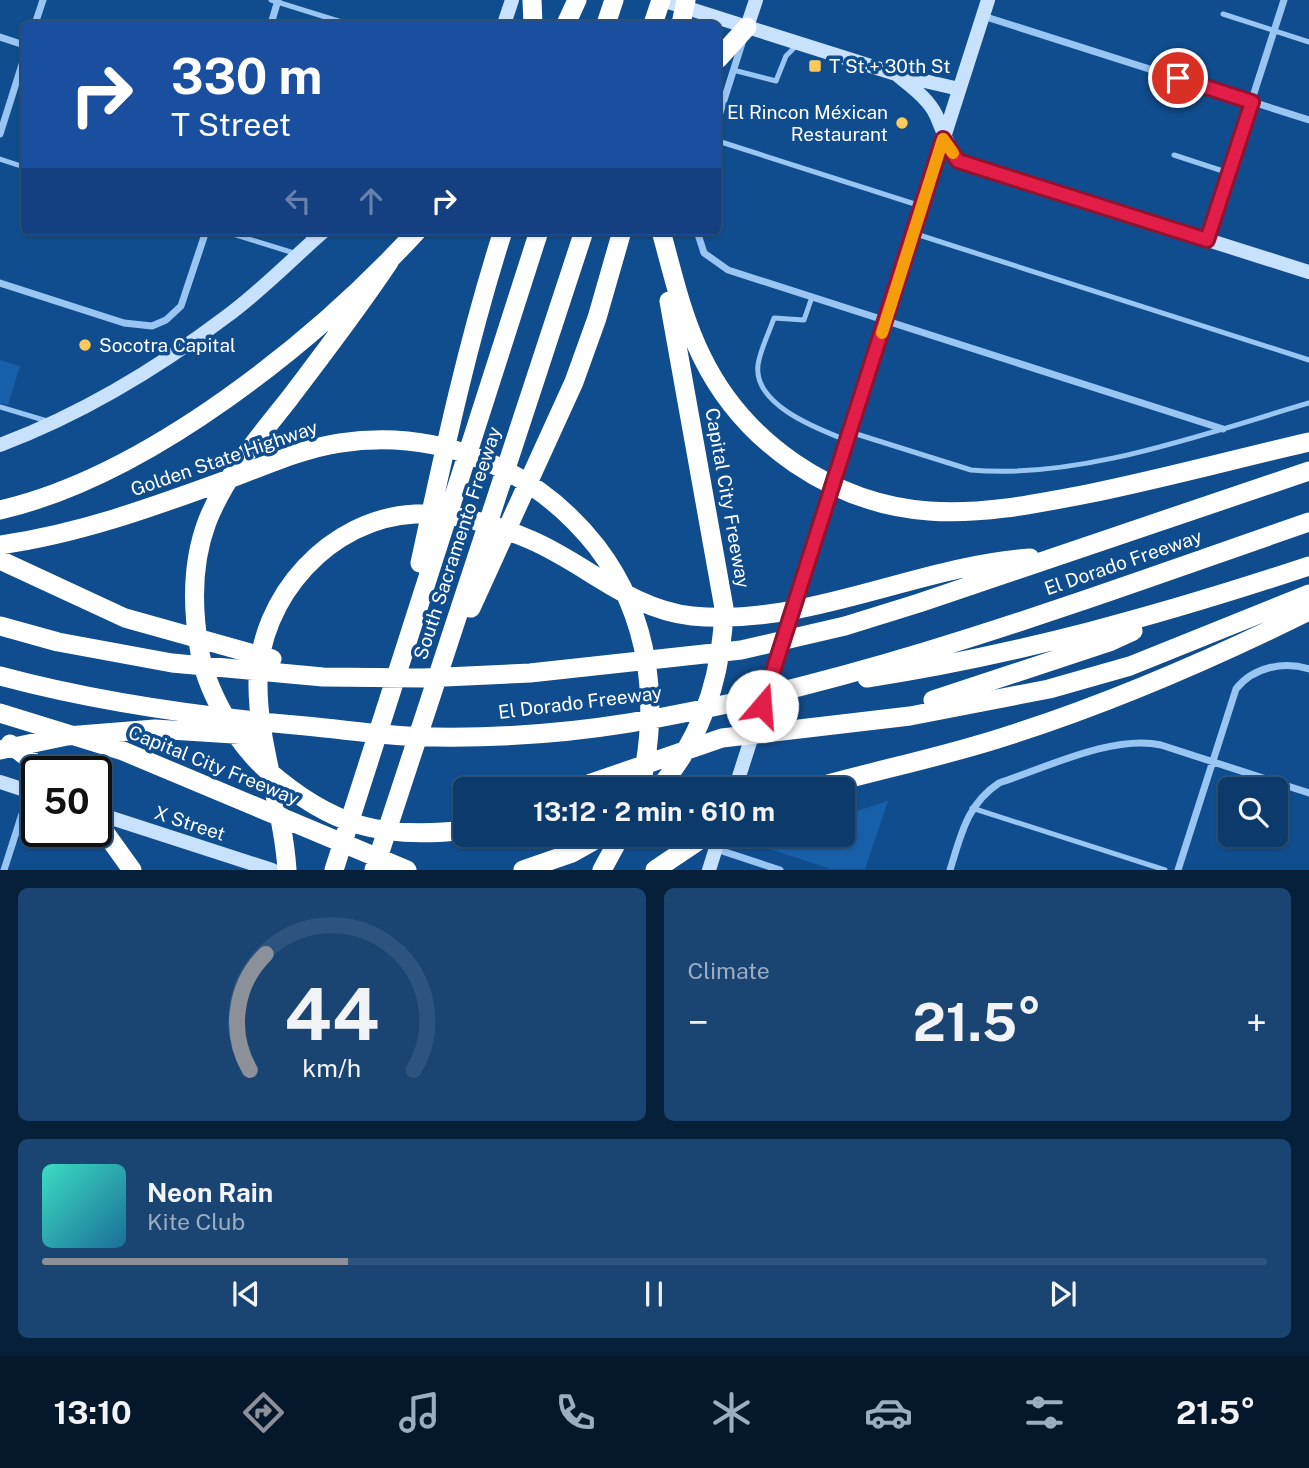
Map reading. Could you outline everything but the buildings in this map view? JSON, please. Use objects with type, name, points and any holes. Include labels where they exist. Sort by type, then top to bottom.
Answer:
[{"type":"highway","points":[[532,0],[533,21]]},
{"type":"highway","points":[[568,21],[578,0]]},
{"type":"highway","points":[[607,21],[614,0]]},
{"type":"highway","points":[[654,21],[662,0]]},
{"type":"highway","points":[[682,21],[686,0]]},
{"type":"highway","points":[[725,64],[747,27]]},
{"type":"highway","points":[[0,510],[45,497],[123,461],[219,404],[285,355],[414,235]]},
{"type":"highway","points":[[395,677],[451,421],[482,297],[502,235]]},
{"type":"highway","name":"South Sacramento Freeway","points":[[334,870],[538,235]]},
{"type":"highway","name":"South Sacramento Freeway","points":[[374,870],[583,235]]},
{"type":"highway","points":[[435,685],[543,455],[597,318],[621,235]]},
{"type":"highway","name":"Capital City Freeway","points":[[661,235],[669,299],[721,579],[723,636],[710,701],[691,744],[667,777]]},
{"type":"highway","points":[[662,235],[685,316],[703,359],[743,417],[794,464],[827,483],[865,499],[929,512],[1007,508],[1118,487],[1309,442]]},
{"type":"highway","points":[[388,262],[356,312],[247,452],[220,495],[201,541],[193,589],[194,618],[200,654],[213,695],[255,759],[287,788],[316,806],[366,828],[402,835],[453,831]]},
{"type":"highway","name":"Golden State Highway","points":[[0,545],[48,538],[125,517],[317,447],[374,439],[420,441],[487,460],[520,477],[569,515],[599,550],[618,579],[637,624],[652,689],[649,741],[642,777]]},
{"type":"highway","name":"El Dorado Freeway","points":[[0,626],[58,642],[172,663],[323,677],[423,678],[530,673],[741,650],[845,626],[1309,471]]},
{"type":"highway","points":[[286,870],[280,809],[259,707],[261,649],[280,600],[304,569],[339,539],[365,524],[416,514],[465,516],[533,541],[646,606],[695,616],[761,615],[989,560],[1059,556]]},
{"type":"highway","name":"El Dorado Freeway","points":[[0,676],[115,702],[225,719],[360,733],[434,737],[628,723],[790,690],[1002,628],[1309,522]]},
{"type":"highway","points":[[0,560],[125,618],[264,656],[323,677]]},
{"type":"highway","points":[[790,690],[956,664],[1182,608],[1309,566]]},
{"type":"highway","points":[[609,777],[722,738],[910,716],[1049,689],[1130,666],[1306,601]]},
{"type":"highway","points":[[855,777],[1008,736],[1114,700],[1217,656],[1306,601]]},
{"type":"highway","points":[[827,726],[948,696],[1109,642],[1182,608]]},
{"type":"highway","name":"Capital City Freeway","points":[[0,713],[91,739],[407,870]]},
{"type":"highway","points":[[0,750],[67,736],[155,729],[235,735],[360,733]]},
{"type":"highway","points":[[0,738],[24,756]]},
{"type":"highway","points":[[112,842],[132,870]]},
{"type":"highway","points":[[523,870],[583,847]]},
{"type":"highway","points":[[602,870],[614,847]]},
{"type":"highway","points":[[655,870],[699,847]]},
{"type":"main road","points":[[505,21],[512,0]]},
{"type":"main road","points":[[662,0],[895,74],[959,89]]},
{"type":"main road","points":[[747,27],[756,0]]},
{"type":"main road","points":[[739,777],[988,0]]},
{"type":"main road","points":[[895,74],[921,95],[935,113],[943,139],[958,161],[1309,272]]},
{"type":"main road","points":[[0,445],[53,423],[113,393],[178,351],[230,315],[298,254],[312,235]]},
{"type":"main road","points":[[0,782],[21,789]]},
{"type":"main road","name":"X Street","points":[[112,819],[239,864],[272,870]]},
{"type":"main road","points":[[709,870],[713,847]]},
{"type":"street","points":[[36,21],[43,0]]},
{"type":"street","points":[[1207,240],[1284,0]]},
{"type":"street","points":[[272,21],[276,1]]},
{"type":"street","points":[[983,16],[1309,120]]},
{"type":"street","points":[[0,37],[21,44]]},
{"type":"street","points":[[721,95],[725,64]]},
{"type":"street","points":[[0,134],[21,68]]},
{"type":"street","points":[[0,283],[134,326],[152,326],[166,320],[181,306],[205,235]]},
{"type":"street","points":[[698,235],[704,253],[728,270],[1223,429]]},
{"type":"street","points":[[1178,870],[1233,696],[1239,685],[1282,663],[1309,669]]},
{"type":"street","points":[[950,870],[972,808],[999,782],[1119,744],[1153,743],[1309,793]]},
{"type":"street","points":[[4,870],[21,825]]},
{"type":"street","points":[[731,847],[780,870]]},
{"type":"lane","points":[[276,1],[339,21]]},
{"type":"lane","points":[[1223,14],[1309,42]]},
{"type":"lane","points":[[725,64],[776,81],[786,56],[798,43]]},
{"type":"lane","points":[[721,142],[922,206]]},
{"type":"lane","points":[[1174,155],[1229,173]]},
{"type":"lane","points":[[0,159],[21,166]]},
{"type":"lane","points":[[913,233],[1309,360]]},
{"type":"lane","points":[[236,235],[298,254]]},
{"type":"lane","points":[[812,297],[804,320],[775,318],[758,364],[758,374],[766,392],[796,419],[971,470],[987,472],[1082,463],[1143,451],[1309,403]]},
{"type":"lane","points":[[0,407],[53,423]]},
{"type":"lane","points":[[972,808],[1165,870]]},
{"type":"shaded area","points":[[0,360],[20,366],[8,405],[0,403]]},
{"type":"shaded area","points":[[888,801],[865,869],[831,869],[763,847],[855,847],[855,812]]},
{"type":"slow traffic","points":[[882,333],[943,139],[953,153]]},
{"type":"place","name":"T St + 30th St","points":[[815,66]]},
{"type":"place","name":"El Rincon Méxican Restaurant","points":[[902,123]]},
{"type":"place","name":"Socotra Capital","points":[[85,345]]},
{"type":"route","points":[[762,706],[943,139],[958,161],[1207,240],[1252,102],[1178,78]]}]
